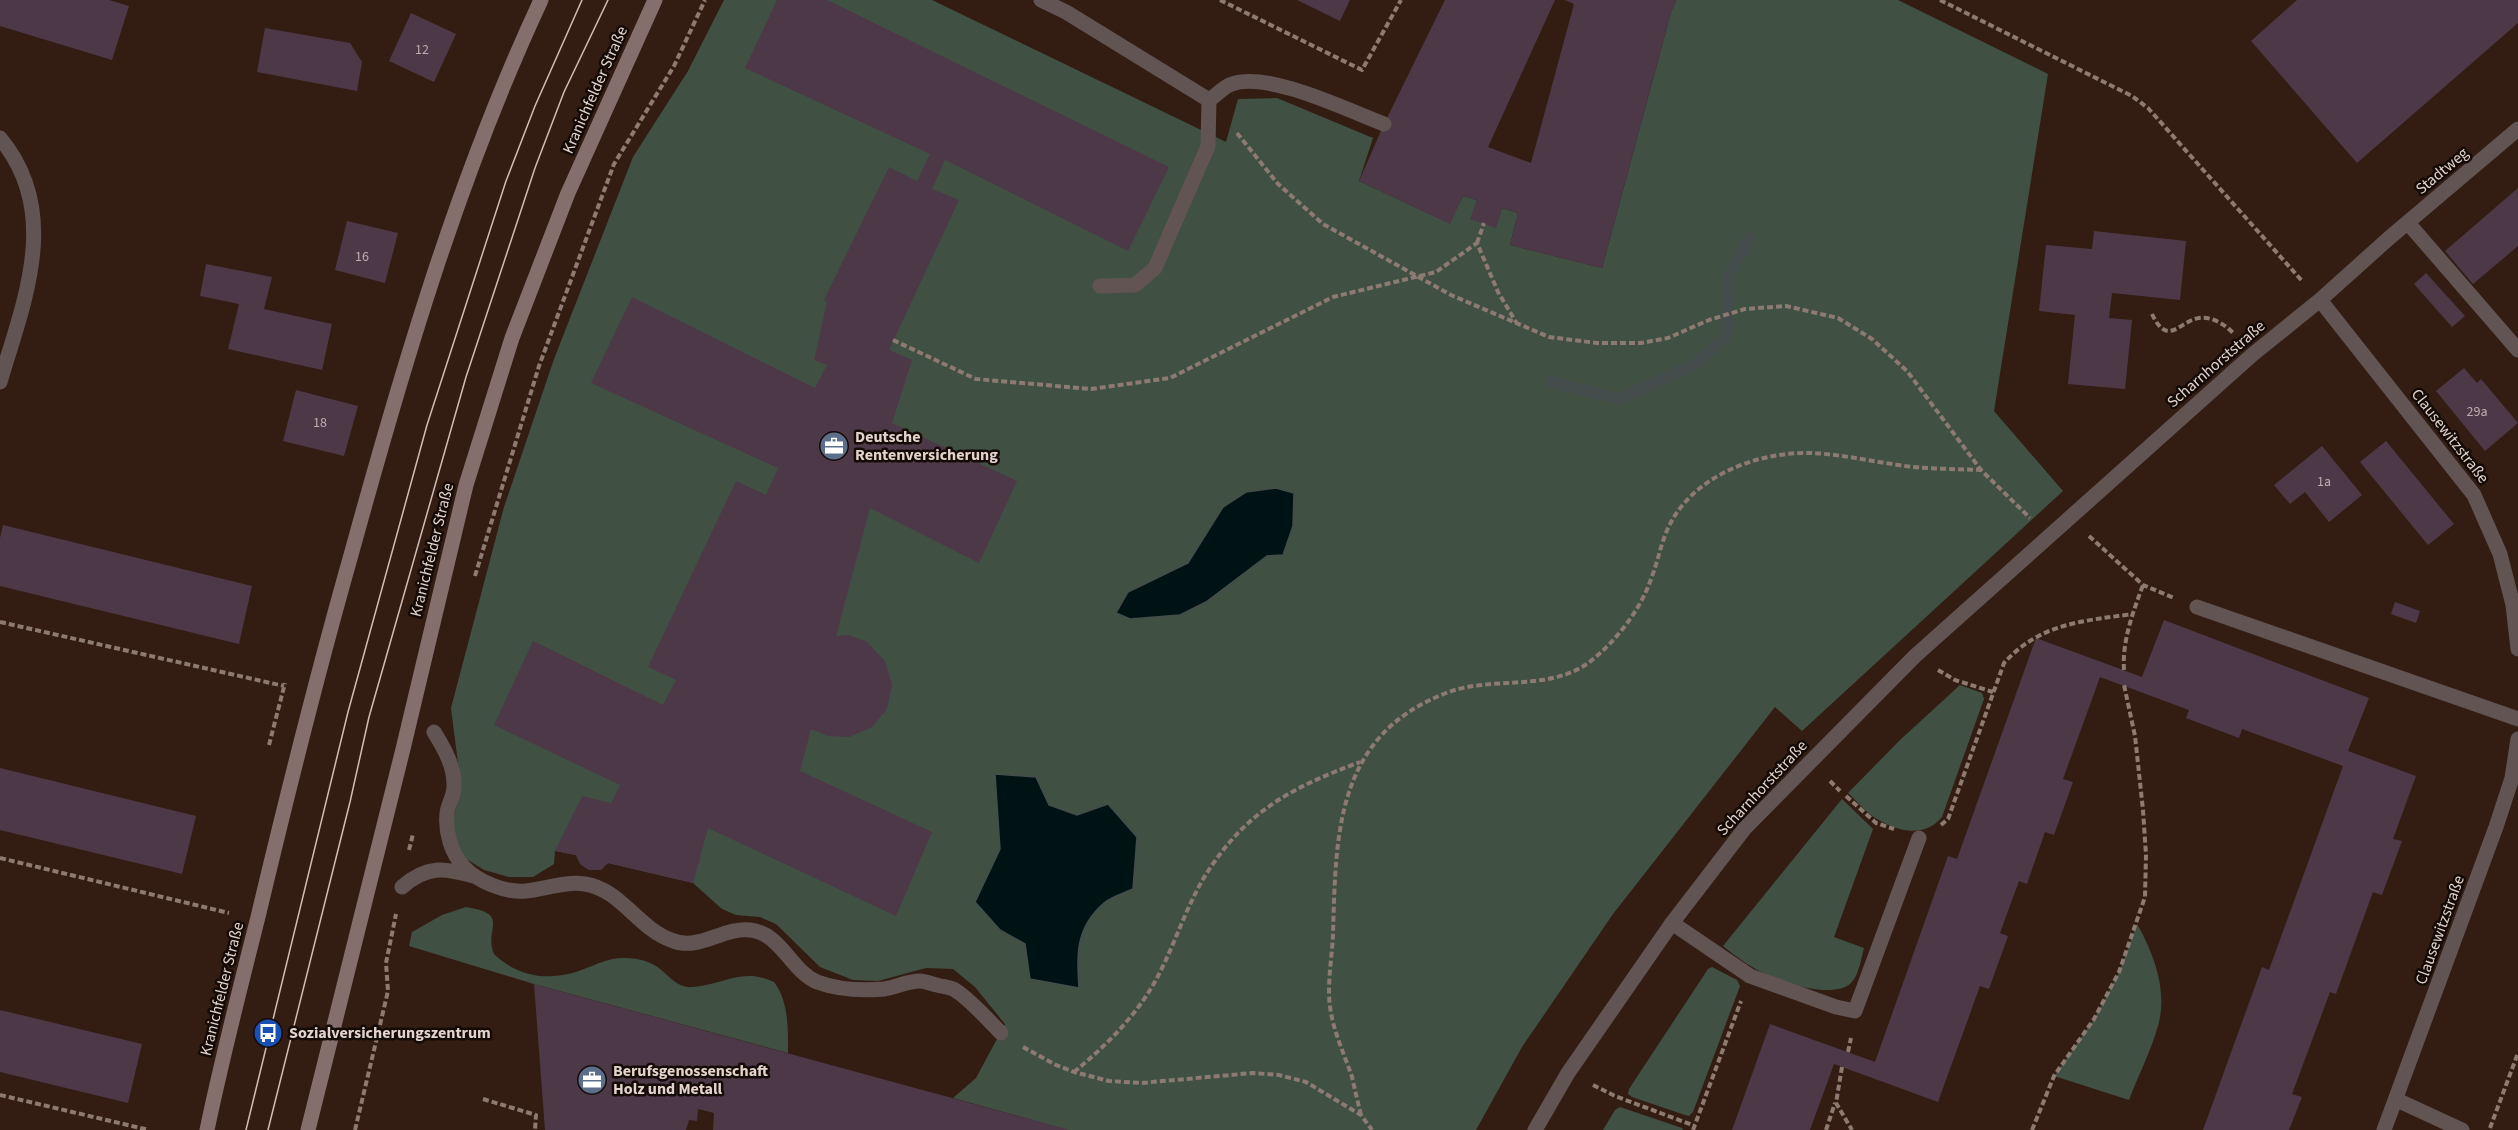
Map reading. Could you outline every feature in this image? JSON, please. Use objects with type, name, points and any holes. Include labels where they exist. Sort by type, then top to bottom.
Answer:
[{"type":"main road","name":"Kranichfelder Straße","points":[[207,1130],[310,702],[364,508],[436,266],[476,153],[517,51],[541,0]]},
{"type":"main road","name":"Kranichfelder Straße","points":[[308,1130],[404,749],[466,485],[512,338],[568,193],[655,0]]},
{"type":"street","points":[[1041,0],[1066,12],[1209,100]]},
{"type":"street","points":[[1209,100],[1231,84],[1267,82],[1316,97],[1384,124]]},
{"type":"street","points":[[1100,286],[1135,285],[1155,268],[1208,146],[1209,100]]},
{"type":"street","name":"Stadtweg","points":[[2388,239],[2518,129]]},
{"type":"street","points":[[0,138],[15,157],[28,187],[35,231],[31,275],[0,382]]},
{"type":"street","points":[[2408,223],[2518,350]]},
{"type":"street","name":"Scharnhorststraße","points":[[1535,1130],[1568,1073],[1671,923],[1745,828],[1915,656],[2252,355],[2320,300],[2388,239]]},
{"type":"street","name":"Clausewitzstraße","points":[[2320,300],[2474,495],[2500,554],[2513,605],[2518,649]]},
{"type":"street","points":[[2197,607],[2518,719]]},
{"type":"street","points":[[434,732],[445,748],[454,774],[454,789],[447,812],[447,834],[454,853],[464,867],[477,877]]},
{"type":"street","name":"Clausewitzstraße","points":[[2384,1130],[2496,827],[2512,778],[2518,739]]},
{"type":"street","points":[[1671,923],[1750,976],[1836,1007],[1855,1011],[1919,838]]},
{"type":"street","points":[[402,886],[414,876],[431,870],[451,870],[477,877],[500,887],[525,891],[556,885],[585,884],[609,892],[642,923],[672,941],[699,944],[733,932],[750,930],[771,939],[815,981],[849,990],[885,989],[919,981],[953,989],[1001,1033]]},
{"type":"street","points":[[2397,1100],[2462,1130]]},
{"type":"path","points":[[475,578],[539,366],[614,164],[674,66],[705,0]]},
{"type":"path","points":[[1220,0],[1362,70],[1401,0]]},
{"type":"path","points":[[1940,0],[2132,96],[2148,108],[2320,300]]},
{"type":"path","points":[[1209,100],[1226,117],[1241,140],[1278,184],[1323,224],[1451,295],[1549,337],[1597,343],[1641,343],[1668,338],[1709,320],[1745,309],[1786,306],[1838,318],[1872,339],[1907,371],[1981,470],[2050,537]]},
{"type":"path","points":[[893,340],[976,379],[1091,389],[1170,378],[1333,297],[1436,272],[1477,243],[1484,224]]},
{"type":"path","points":[[1477,243],[1498,292],[1516,324]]},
{"type":"path","points":[[2152,314],[2158,326],[2172,331],[2197,318],[2216,321],[2233,332],[2252,355]]},
{"type":"path","points":[[1372,1130],[1361,1115],[1331,1015],[1329,988],[1336,855],[1347,795],[1360,762],[1381,736],[1399,720],[1439,696],[1482,685],[1557,677],[1575,671],[1592,660],[1623,627],[1644,597],[1669,526],[1683,505],[1697,490],[1723,474],[1764,458],[1814,453],[1914,467],[1981,470]]},
{"type":"path","points":[[2071,519],[2143,585],[2197,607]]},
{"type":"path","points":[[2124,670],[2123,657],[2133,614],[2143,585]]},
{"type":"path","points":[[1919,838],[1938,829],[1948,819],[2004,663],[2026,641],[2061,625],[2133,614]]},
{"type":"path","points":[[0,622],[284,686]]},
{"type":"path","points":[[1955,680],[1993,692]]},
{"type":"path","points":[[2032,1130],[2054,1076],[2094,1018],[2119,972],[2145,897],[2146,855],[2135,736],[2124,685]]},
{"type":"path","points":[[1074,1072],[1113,1035],[1143,1000],[1157,977],[1203,880],[1215,860],[1240,830],[1283,795],[1311,780],[1360,762]]},
{"type":"path","points":[[1846,796],[1876,823]]},
{"type":"path","points":[[0,858],[230,913]]},
{"type":"path","points":[[1568,1073],[1615,1096],[1694,1128],[1750,976]]},
{"type":"path","points":[[355,1130],[388,992]]},
{"type":"path","points":[[1001,1033],[1038,1056],[1074,1072],[1109,1081],[1141,1083],[1253,1073],[1279,1075],[1306,1082],[1361,1115]]},
{"type":"path","points":[[2489,1130],[2518,1053]]},
{"type":"path","points":[[1826,1130],[1836,1103],[1842,1067]]},
{"type":"path","points":[[0,1095],[149,1130]]},
{"type":"path","points":[[483,1099],[536,1116],[535,1130]]},
{"type":"path","points":[[1836,1103],[1852,1130]]},
{"type":"green space","points":[[724,0],[932,0],[1226,142],[1238,99],[1277,98],[1373,138],[1359,181],[1449,223],[1463,196],[1477,200],[1471,219],[1496,227],[1502,208],[1518,213],[1510,245],[1602,268],[1676,0],[1898,0],[2048,74],[1994,411],[2063,491],[1802,731],[1775,707],[1613,914],[1522,1047],[1476,1130],[1068,1130],[953,1098],[976,1078],[1005,1024],[975,987],[953,969],[926,968],[878,981],[853,980],[820,967],[776,924],[760,917],[736,915],[722,909],[693,883],[608,863],[598,869],[589,870],[582,865],[576,855],[555,851],[554,864],[533,877],[509,877],[484,870],[463,857],[456,844],[453,820],[461,787],[451,708],[504,507],[554,359],[633,157],[688,71]]},
{"type":"green space","points":[[1960,685],[1982,693],[1984,699],[1942,817],[1935,824],[1920,830],[1902,830],[1885,824],[1865,810],[1848,793],[1900,740]]},
{"type":"green space","points":[[1842,799],[1873,829],[1834,937],[1864,948],[1858,971],[1851,983],[1831,990],[1803,987],[1763,973],[1723,946]]},
{"type":"green space","points":[[466,907],[480,910],[492,918],[491,937],[494,954],[525,973],[560,976],[608,960],[626,958],[650,963],[675,982],[686,987],[704,986],[742,976],[752,976],[774,982],[785,1007],[788,1025],[788,1053],[534,984],[409,946],[412,932],[442,915]]},
{"type":"green space","points":[[2137,924],[2158,973],[2161,1013],[2155,1035],[2129,1100],[2054,1076],[2094,1019],[2119,972]]},
{"type":"green space","points":[[1712,967],[1737,980],[1740,986],[1693,1112],[1689,1116],[1632,1097],[1628,1094],[1629,1089],[1708,969]]},
{"type":"green space","points":[[1620,1107],[1683,1130],[1603,1130],[1615,1110]]},
{"type":"shaded area","points":[[1276,488],[1294,493],[1293,526],[1283,555],[1267,556],[1206,602],[1180,615],[1130,619],[1116,613],[1128,592],[1188,563],[1223,507],[1246,492]]},
{"type":"shaded area","points":[[995,774],[1036,777],[1049,805],[1077,815],[1108,804],[1137,837],[1133,889],[1104,903],[1095,912],[1083,932],[1078,953],[1079,988],[1030,979],[1025,944],[1000,930],[975,902],[1000,849]]},
{"type":"building","points":[[0,0],[109,0],[129,6],[112,60],[0,26]]},
{"type":"building","name":"Deutsche Rentenversicherung","points":[[777,0],[827,0],[1169,167],[1128,251],[945,160],[932,189],[959,200],[889,350],[912,360],[892,423],[1017,481],[979,563],[870,508],[836,636],[848,635],[866,641],[885,661],[892,685],[887,709],[872,727],[849,737],[828,736],[811,729],[800,771],[932,832],[896,916],[708,828],[693,883],[608,863],[601,870],[589,870],[580,864],[576,855],[555,851],[582,796],[611,803],[620,785],[494,725],[533,641],[663,705],[676,680],[648,667],[736,481],[766,495],[778,468],[591,383],[632,297],[815,388],[827,365],[814,360],[827,302],[824,300],[889,167],[917,181],[930,154],[745,68]]},
{"type":"building","points":[[1297,0],[1350,0],[1340,21]]},
{"type":"building","points":[[1445,0],[1555,0],[1488,147],[1531,163],[1574,4],[1565,0],[1676,0],[1602,268],[1510,245],[1518,213],[1502,208],[1496,228],[1470,219],[1477,200],[1463,196],[1450,224],[1359,181],[1384,124]]},
{"type":"building","points":[[2297,0],[2518,0],[2518,23],[2357,163],[2251,41]]},
{"type":"building","points":[[411,13],[456,34],[434,82],[389,61]]},
{"type":"building","points":[[265,28],[350,43],[362,62],[357,91],[257,72]]},
{"type":"building","points":[[2518,188],[2518,246],[2473,284],[2445,251]]},
{"type":"building","points":[[347,221],[398,233],[385,283],[335,270]]},
{"type":"building","points":[[2094,231],[2186,241],[2180,300],[2112,293],[2109,318],[2132,320],[2125,389],[2068,384],[2075,315],[2039,311],[2046,245],[2092,249]]},
{"type":"building","points":[[206,264],[272,277],[264,309],[332,324],[322,370],[228,349],[239,304],[200,296]]},
{"type":"building","points":[[2426,273],[2465,316],[2452,327],[2414,284]]},
{"type":"building","points":[[2464,368],[2477,383],[2481,379],[2518,423],[2485,451],[2436,391]]},
{"type":"building","points":[[296,390],[358,406],[344,456],[283,441]]},
{"type":"building","points":[[2386,441],[2454,524],[2428,545],[2360,462]]},
{"type":"building","points":[[2322,446],[2362,495],[2329,522],[2305,492],[2290,504],[2274,485]]},
{"type":"building","points":[[3,525],[252,586],[239,644],[0,586],[0,538]]},
{"type":"building","points":[[2395,602],[2420,611],[2416,623],[2391,614]]},
{"type":"building","points":[[2164,620],[2369,698],[2348,751],[2416,776],[2393,839],[2402,841],[2382,895],[2373,892],[2336,994],[2330,992],[2292,1094],[2302,1097],[2289,1130],[2203,1130],[2262,967],[2269,970],[2343,766],[2242,729],[2239,738],[2186,718],[2189,710],[2100,677],[2063,779],[2073,782],[2054,835],[2045,832],[2027,884],[2019,881],[2000,933],[2008,936],[1989,989],[1980,986],[1938,1102],[1834,1064],[1810,1130],[1732,1130],[1770,1024],[1875,1062],[1948,856],[1957,859],[2036,638],[2142,677]]},
{"type":"building","points":[[0,768],[196,816],[182,874],[0,830]]},
{"type":"building","points":[[534,984],[1066,1130],[713,1130],[714,1113],[698,1109],[697,1121],[689,1120],[686,1130],[545,1130]]},
{"type":"building","points":[[0,1010],[142,1044],[128,1103],[0,1072]]},
{"type":"waterway","points":[[1551,382],[1620,399],[1697,363],[1726,336],[1729,274],[1750,238]]},
{"type":"tram line","points":[[246,1130],[348,712],[427,425],[506,181],[535,106],[582,0]]},
{"type":"tram line","points":[[268,1130],[369,717],[466,377],[535,168],[564,92],[608,0]]},
{"type":"place","name":"Deutsche Rentenversicherung","points":[[834,446]]},
{"type":"place","name":"Sozialversicherungszentrum","points":[[268,1033]]},
{"type":"place","name":"Berufsgenossenschaft Holz und Metall","points":[[592,1080]]}]
